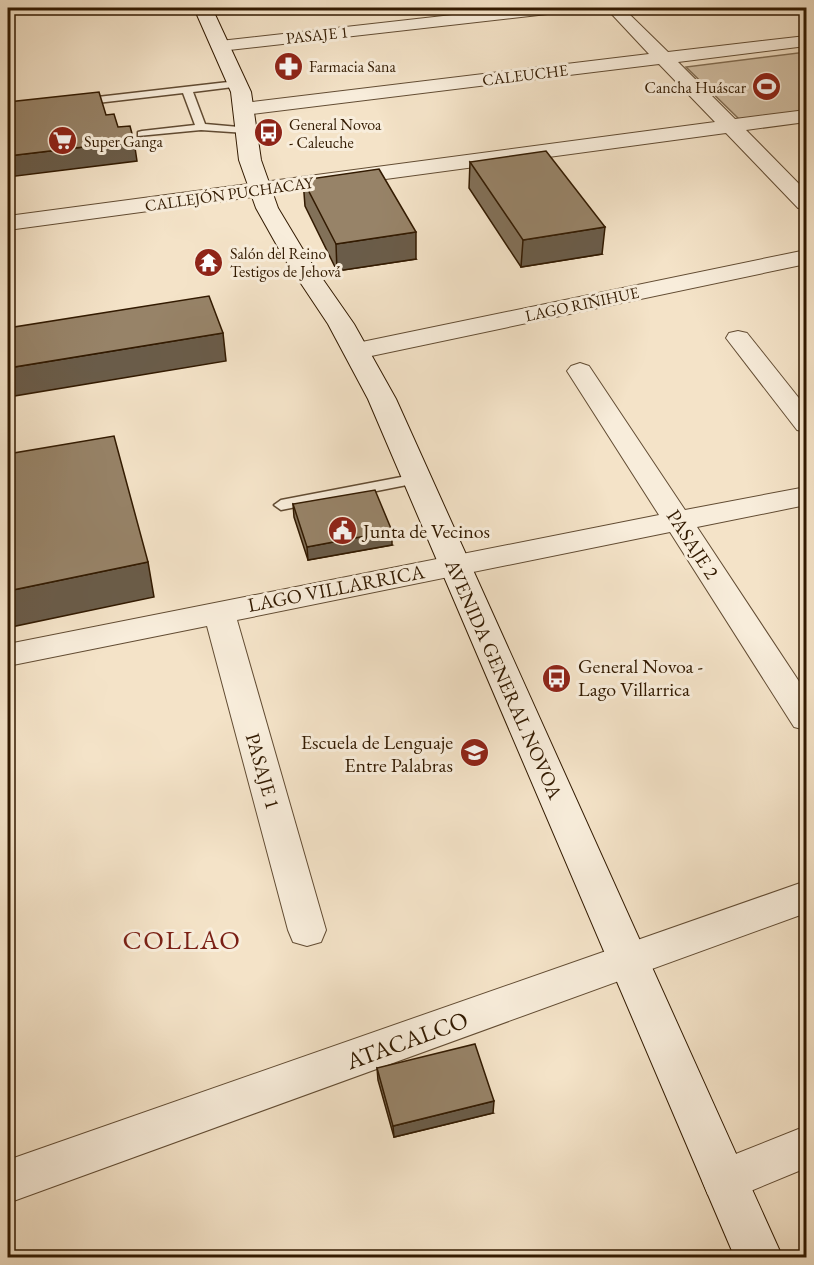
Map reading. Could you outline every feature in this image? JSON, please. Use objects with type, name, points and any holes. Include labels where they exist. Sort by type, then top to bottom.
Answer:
[{"type":"main road","name":"AVENIDA GENERAL NOVOA","points":[[203,8],[237,84],[245,119],[250,160],[259,189],[281,234],[357,351],[382,399],[759,1257]]},
{"type":"street","name":"PASAJE 1","points":[[220,45],[556,8]]},
{"type":"street","points":[[615,9],[807,203]]},
{"type":"street","name":"CALEUCHE","points":[[245,119],[664,58],[807,41]]},
{"type":"street","name":"CALLEJÓN PUCHACAY","points":[[8,223],[807,116]]},
{"type":"street","name":"LAGO RIÑIHUE","points":[[357,351],[807,257]]},
{"type":"street","points":[[738,338],[807,424]]},
{"type":"street","name":"PASAJE 2","points":[[580,371],[807,718]]},
{"type":"street","name":"LAGO VILLARRICA","points":[[8,655],[807,496]]},
{"type":"street","name":"PASAJE 1","points":[[219,612],[307,930]]},
{"type":"street","name":"ATACALCO","points":[[8,1182],[807,897]]},
{"type":"street","points":[[724,1180],[807,1147]]},
{"type":"lane","points":[[615,9],[646,8]]},
{"type":"lane","points":[[64,104],[237,84]]},
{"type":"lane","points":[[187,90],[201,127]]},
{"type":"lane","points":[[142,134],[245,119]]},
{"type":"lane","points":[[280,505],[417,479]]},
{"type":"shaded area","points":[[806,52],[806,111],[740,120],[686,67]]},
{"type":"building","points":[[99,92],[106,115],[114,114],[118,127],[130,126],[134,141],[8,156],[8,102]]},
{"type":"building","points":[[546,151],[605,227],[523,240],[470,162]]},
{"type":"building","points":[[379,169],[416,232],[336,244],[303,180]]},
{"type":"building","points":[[209,296],[223,333],[8,368],[8,328]]},
{"type":"building","points":[[114,436],[148,562],[8,591],[8,454]]},
{"type":"building","name":"Junta de Vecinos","points":[[375,490],[392,531],[307,547],[293,504]]},
{"type":"building","points":[[475,1044],[494,1101],[393,1126],[377,1068]]},
{"type":"place","name":"Farmacia Sana","points":[[288,66]]},
{"type":"place","name":"Cancha Huáscar","points":[[767,87]]},
{"type":"place","name":"General Novoa - Caleuche","points":[[268,133]]},
{"type":"place","name":"Super Ganga","points":[[63,141]]},
{"type":"place","name":"Salón del Reino Testigos de Jehová","points":[[209,262]]},
{"type":"place","name":"Junta de Vecinos","points":[[342,531]]},
{"type":"place","name":"General Novoa - Lago Villarrica","points":[[557,678]]},
{"type":"place","name":"Escuela de Lenguaje Entre Palabras","points":[[474,753]]},
{"type":"district","name":"COLLAO","points":[[182,939]]}]
